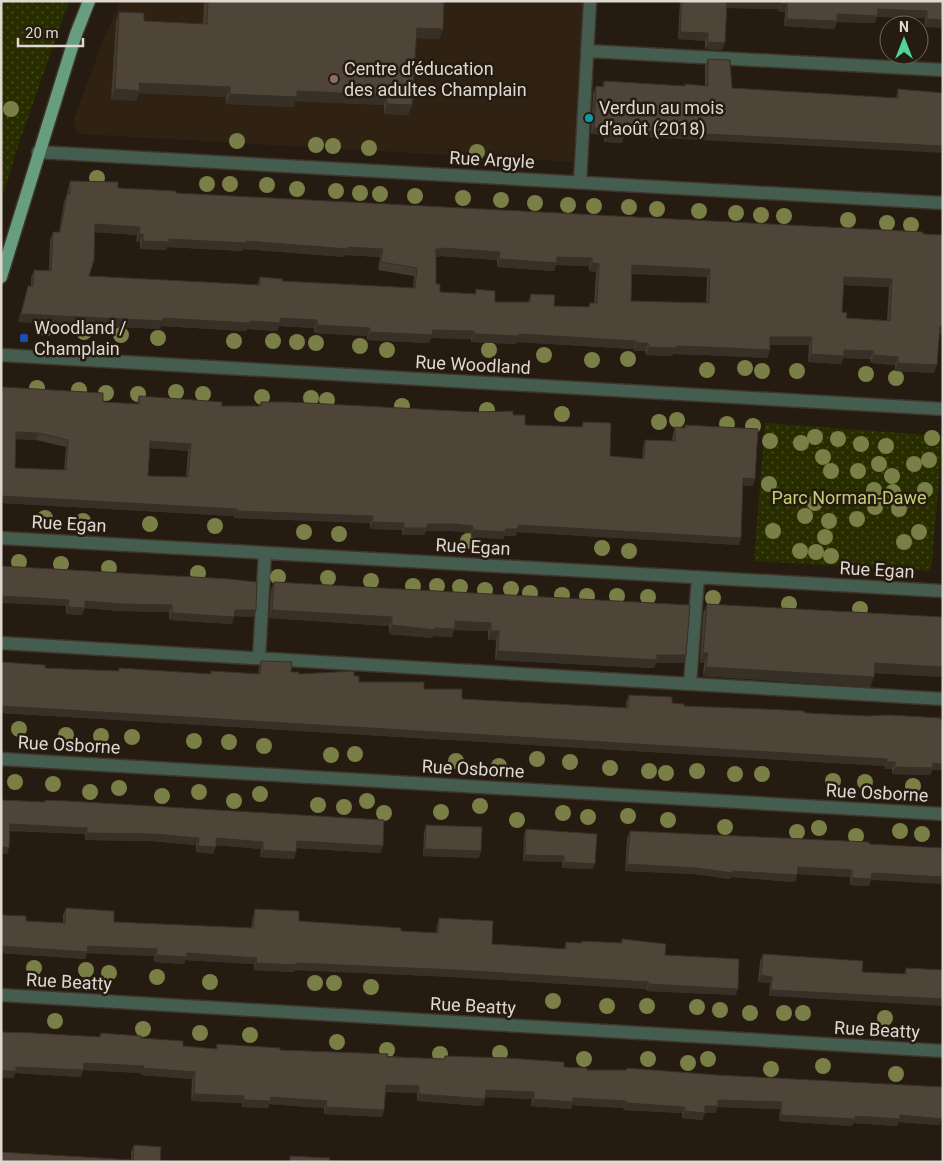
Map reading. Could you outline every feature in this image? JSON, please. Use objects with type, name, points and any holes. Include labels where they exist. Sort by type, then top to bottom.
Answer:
[{"type":"main road","points":[[1,277],[38,152],[76,34],[90,1]]},
{"type":"street","points":[[580,182],[590,1]]},
{"type":"street","points":[[587,51],[943,70]]},
{"type":"street","name":"Rue Argyle","points":[[38,152],[943,203]]},
{"type":"street","name":"Rue Woodland","points":[[1,355],[943,409]]},
{"type":"street","name":"Rue Egan","points":[[1,538],[943,591]]},
{"type":"street","points":[[259,658],[265,553]]},
{"type":"street","points":[[690,683],[698,577]]},
{"type":"street","points":[[1,643],[943,699]]},
{"type":"street","name":"Rue Osborne","points":[[1,759],[943,814]]},
{"type":"street","name":"Rue Beatty","points":[[1,995],[943,1051]]},
{"type":"shaded area","name":"Centre d’éducation des adultes Champlain","points":[[121,1],[583,1],[573,162],[80,134],[73,124],[74,119],[103,40]]},
{"type":"green space","points":[[1,1],[69,1],[17,149],[4,192],[1,191]]},
{"type":"green space","name":"Parc Norman-Dawe","points":[[765,423],[943,436],[931,571],[754,561]]},
{"type":"building","points":[[208,1],[444,1],[443,29],[417,28],[412,105],[387,104],[387,95],[297,91],[297,97],[230,94],[230,87],[139,83],[140,91],[115,89],[119,12],[144,13],[144,21],[207,24]]},
{"type":"building","points":[[682,1],[727,1],[725,43],[708,42],[708,33],[680,32]]},
{"type":"building","points":[[756,1],[943,1],[943,20],[929,19],[927,11],[878,9],[877,16],[837,14],[837,21],[787,19],[787,4],[781,4],[781,2]]},
{"type":"building","points":[[708,59],[730,60],[732,88],[898,98],[898,89],[943,93],[943,146],[625,130],[624,136],[607,136],[607,128],[594,128],[596,86],[604,87],[604,81],[708,86]]},
{"type":"building","points":[[70,181],[118,182],[118,188],[176,191],[176,193],[923,232],[923,234],[943,235],[943,326],[940,326],[937,365],[898,363],[898,357],[874,355],[873,351],[844,350],[844,356],[811,354],[812,337],[770,337],[770,350],[676,346],[676,348],[649,347],[648,343],[637,343],[636,341],[519,334],[519,336],[474,334],[474,331],[433,330],[432,335],[370,332],[370,328],[317,325],[317,320],[280,318],[280,323],[250,321],[249,323],[163,318],[163,321],[21,314],[28,286],[33,286],[34,270],[51,271],[53,232],[60,232],[67,194],[70,194]],"holes":[[[95,224],[140,227],[139,234],[143,234],[143,241],[169,242],[169,239],[246,243],[246,241],[348,249],[348,247],[383,249],[381,262],[417,268],[415,288],[282,281],[283,279],[260,277],[260,285],[89,276],[94,260]],[[436,249],[500,252],[499,259],[557,263],[557,257],[592,258],[592,263],[599,264],[597,303],[590,303],[589,307],[554,306],[555,295],[531,294],[530,302],[495,302],[495,291],[476,289],[476,294],[440,292],[440,284],[436,284]],[[632,265],[710,269],[709,303],[631,301]],[[844,277],[892,279],[890,321],[846,318],[847,313],[842,312]]]},
{"type":"building","points":[[3,387],[103,393],[103,402],[139,404],[139,396],[222,402],[222,406],[261,406],[261,402],[288,402],[476,412],[513,411],[513,415],[525,415],[525,425],[583,427],[583,422],[611,423],[610,456],[644,459],[645,440],[675,441],[675,427],[685,428],[685,425],[758,429],[755,479],[743,478],[741,538],[518,525],[518,529],[506,529],[505,532],[473,530],[473,526],[455,524],[427,524],[427,528],[404,528],[404,523],[372,522],[373,516],[236,511],[237,509],[1,496]],"holes":[[[16,432],[39,433],[68,440],[66,470],[15,468]],[[150,441],[191,444],[188,477],[148,476]]]},
{"type":"building","points":[[1,566],[257,582],[256,610],[235,610],[234,617],[172,613],[172,605],[85,601],[85,608],[68,607],[69,600],[1,596]]},
{"type":"building","points":[[274,582],[690,605],[686,655],[657,655],[657,660],[498,651],[499,631],[491,631],[491,623],[455,621],[455,629],[435,628],[435,630],[392,625],[392,617],[272,610]]},
{"type":"building","points":[[707,604],[943,617],[943,667],[875,663],[874,677],[706,667],[708,653],[703,653]]},
{"type":"building","points":[[261,661],[292,662],[291,672],[299,672],[299,674],[354,671],[354,676],[359,676],[359,682],[424,682],[424,689],[462,689],[462,699],[628,708],[629,695],[672,697],[672,703],[684,704],[684,706],[804,711],[805,713],[866,716],[890,715],[941,718],[940,720],[943,720],[943,764],[933,763],[932,768],[895,767],[895,762],[887,762],[887,759],[1,706],[1,662],[45,665],[45,668],[119,671],[119,668],[211,674],[211,671],[260,674]]},
{"type":"building","points":[[1,800],[68,801],[384,820],[383,846],[297,841],[296,852],[263,850],[263,842],[216,838],[216,847],[198,846],[199,838],[154,834],[87,833],[87,828],[10,824],[9,848],[1,847]]},
{"type":"building","points":[[426,825],[482,827],[481,851],[425,849]]},
{"type":"building","points":[[526,829],[597,834],[595,864],[564,862],[564,856],[525,855]]},
{"type":"building","points":[[630,831],[869,842],[869,844],[943,848],[943,877],[872,873],[871,879],[852,878],[852,870],[798,867],[797,875],[733,871],[733,873],[696,868],[627,864]]},
{"type":"building","points":[[66,908],[114,911],[114,922],[253,928],[255,909],[299,911],[299,921],[401,928],[401,931],[438,933],[439,918],[493,921],[492,944],[566,949],[566,942],[622,943],[622,939],[666,944],[665,955],[739,959],[738,989],[456,970],[256,963],[257,958],[187,953],[186,957],[156,955],[157,949],[88,946],[87,952],[1,946],[1,915],[26,916],[26,921],[65,923]]},
{"type":"building","points":[[763,954],[863,961],[862,972],[906,974],[906,968],[943,970],[943,999],[771,990],[772,977],[761,975]]},
{"type":"building","points":[[1,1032],[100,1037],[101,1033],[183,1041],[183,1046],[217,1049],[217,1044],[280,1048],[280,1050],[388,1054],[387,1057],[445,1059],[445,1056],[507,1058],[564,1062],[564,1067],[587,1068],[587,1070],[626,1070],[627,1068],[718,1075],[943,1087],[943,1112],[942,1119],[900,1115],[900,1119],[855,1116],[855,1119],[781,1115],[782,1102],[718,1100],[718,1106],[705,1106],[705,1113],[685,1111],[685,1107],[626,1103],[626,1101],[573,1098],[573,1102],[534,1099],[534,1092],[486,1090],[485,1099],[419,1094],[419,1086],[386,1085],[384,1110],[326,1107],[327,1101],[271,1097],[270,1101],[244,1100],[244,1096],[194,1094],[195,1072],[143,1068],[144,1066],[84,1063],[83,1070],[16,1067],[16,1071],[1,1071]]},
{"type":"building","points":[[134,1145],[161,1147],[160,1162],[1,1162],[1,1152],[133,1160]]},
{"type":"building","points":[[290,1156],[330,1158],[329,1161],[348,1162],[290,1162]]},
{"type":"place","name":"Centre d’éducation des adultes Champlain","points":[[334,79]]},
{"type":"place","name":"Verdun au mois d’août (2018)","points":[[589,118]]},
{"type":"place","name":"Woodland / Champlain","points":[[24,338]]}]
